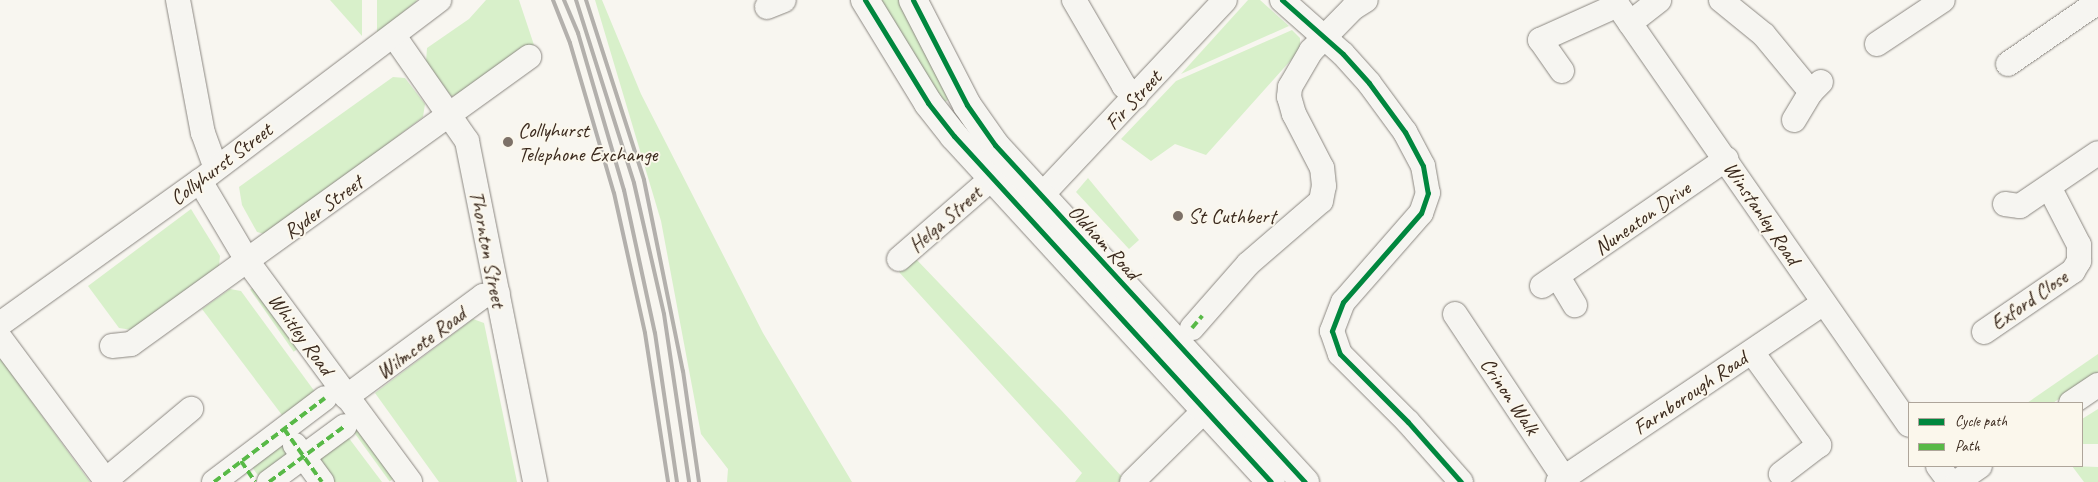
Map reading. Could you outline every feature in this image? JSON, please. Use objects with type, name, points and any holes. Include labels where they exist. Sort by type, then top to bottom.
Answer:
[{"type":"highway","name":"Oldham Road","points":[[865,0],[928,103],[991,180],[1204,411],[1268,473],[1305,482]]},
{"type":"highway","name":"Oldham Road","points":[[913,0],[976,120],[1268,473]]},
{"type":"street","name":"Whitley Road","points":[[178,0],[203,133],[208,174],[248,262],[335,398],[410,482]]},
{"type":"street","name":"Collyhurst Street","points":[[0,324],[208,174],[394,36],[439,0]]},
{"type":"street","points":[[1074,0],[1124,86],[1136,97]]},
{"type":"street","name":"Fir Street","points":[[1040,196],[1136,97],[1225,0]]},
{"type":"street","points":[[1282,0],[1352,64],[1396,119],[1420,157],[1428,184],[1426,203],[1410,228],[1343,302],[1333,322],[1333,339],[1340,354],[1397,410],[1461,482]]},
{"type":"street","points":[[1197,322],[1248,264],[1321,201],[1324,186],[1322,168],[1299,126],[1289,97],[1300,66],[1324,37],[1353,8],[1366,0]]},
{"type":"street","points":[[1562,71],[1540,40],[1621,9],[1659,0]]},
{"type":"street","points":[[1721,0],[1764,35],[1816,87],[1794,120]]},
{"type":"street","points":[[1877,44],[1943,0]]},
{"type":"street","points":[[2008,64],[2098,2]]},
{"type":"street","name":"Winstanley Road","points":[[1621,9],[1726,159],[1822,304],[1908,424]]},
{"type":"street","name":"Thornton Street","points":[[394,36],[467,141],[535,482]]},
{"type":"street","name":"Ryder Street","points":[[112,346],[131,344],[248,262],[528,57]]},
{"type":"street","points":[[2005,204],[2020,206],[2098,154]]},
{"type":"street","name":"Nuneaton Drive","points":[[1575,305],[1550,282],[1726,159]]},
{"type":"street","name":"Helga Street","points":[[899,259],[991,180]]},
{"type":"street","name":"Exford Close","points":[[1984,332],[2073,271],[2079,260],[2079,245],[2049,187]]},
{"type":"street","name":"Wilmcote Road","points":[[214,482],[284,429],[335,398],[483,296],[498,293]]},
{"type":"street","name":"Farnborough Road","points":[[1561,480],[1822,304]]},
{"type":"street","name":"Crinon Walk","points":[[1455,314],[1561,480]]},
{"type":"street","points":[[0,338],[106,481],[191,409]]},
{"type":"street","points":[[1752,352],[1819,445],[1781,474]]},
{"type":"street","points":[[2072,402],[2098,385]]},
{"type":"street","points":[[1132,482],[1204,411]]},
{"type":"street","points":[[269,482],[345,426]]},
{"type":"street","points":[[284,429],[322,482]]},
{"type":"street","points":[[241,461],[255,482]]},
{"type":"street","points":[[1939,467],[1950,482]]},
{"type":"street","points":[[1957,482],[1979,467]]},
{"type":"green space","points":[[330,0],[362,0],[362,36]]},
{"type":"green space","points":[[377,0],[416,0],[417,1],[377,34]]},
{"type":"green space","points":[[486,0],[519,0],[534,45],[459,95],[451,96],[426,62],[427,48],[469,19]]},
{"type":"green space","points":[[595,0],[602,0],[641,94],[763,333],[852,482],[727,482],[728,469],[701,434],[661,221]]},
{"type":"green space","points":[[879,0],[902,0],[951,98],[943,103]]},
{"type":"green space","points":[[1248,0],[1260,0],[1289,26],[1181,74]]},
{"type":"green space","points":[[1292,30],[1300,38],[1300,50],[1206,155],[1175,144],[1151,161],[1121,139],[1176,81]]},
{"type":"green space","points":[[393,77],[405,78],[425,104],[423,117],[268,235],[257,232],[242,205],[239,187]]},
{"type":"green space","points":[[1088,178],[1139,240],[1129,249],[1076,192]]},
{"type":"green space","points":[[191,209],[220,256],[219,266],[132,330],[119,328],[88,286]]},
{"type":"green space","points":[[915,258],[1061,410],[1123,478],[1119,482],[1075,482],[1082,473],[899,272]]},
{"type":"green space","points":[[255,286],[299,348],[294,352],[250,289]]},
{"type":"green space","points":[[230,289],[241,291],[318,396],[285,419],[202,309]]},
{"type":"green space","points":[[473,319],[484,323],[517,482],[439,482],[375,393]]},
{"type":"green space","points":[[2098,354],[2098,372],[2054,402],[2028,402]]},
{"type":"green space","points":[[0,358],[90,482],[0,482]]},
{"type":"green space","points":[[2098,409],[2098,444],[2083,444],[2083,418]]},
{"type":"green space","points":[[351,418],[394,478],[390,481],[346,422]]},
{"type":"green space","points":[[345,433],[382,482],[330,482],[311,456]]},
{"type":"green space","points":[[277,439],[290,456],[260,478],[247,461]]},
{"type":"green space","points":[[2073,467],[2098,467],[2098,482],[2084,482]]},
{"type":"railway","points":[[553,0],[570,43],[614,193],[645,333],[668,482]]},
{"type":"railway","points":[[564,0],[578,33],[624,190],[655,333],[677,482]]},
{"type":"railway","points":[[576,0],[634,183],[664,314],[689,482]]},
{"type":"railway","points":[[586,0],[644,180],[683,371],[699,482]]},
{"type":"marked path","points":[[1192,328],[1202,316]]},
{"type":"marked path","points":[[214,482],[325,398]]},
{"type":"marked path","points":[[269,482],[345,426]]},
{"type":"marked path","points":[[284,429],[322,482]]},
{"type":"marked path","points":[[241,461],[255,482]]},
{"type":"cycle path","points":[[865,0],[928,103],[954,136],[1271,482]]},
{"type":"cycle path","points":[[913,0],[967,105],[995,145],[1305,482]]},
{"type":"cycle path","points":[[1282,0],[1343,54],[1369,83],[1405,132],[1423,166],[1428,193],[1421,213],[1343,302],[1332,331],[1340,354],[1408,422],[1461,482]]},
{"type":"place","name":"Collyhurst Telephone Exchange","points":[[508,142]]},
{"type":"place","name":"St Cuthbert","points":[[1178,216]]}]
